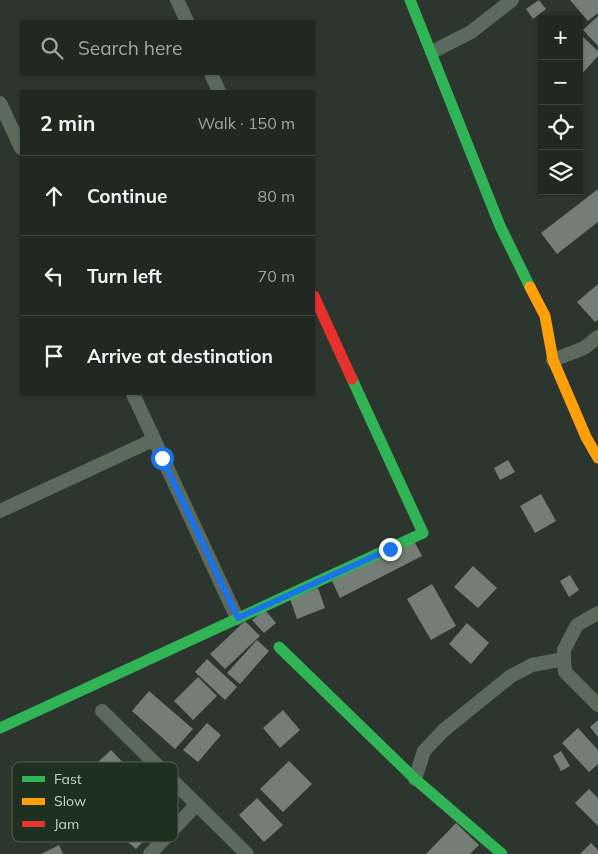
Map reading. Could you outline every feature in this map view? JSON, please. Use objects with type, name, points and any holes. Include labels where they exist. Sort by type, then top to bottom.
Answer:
[{"type":"street","points":[[177,0],[187,20]]},
{"type":"street","points":[[410,0],[500,226],[546,316],[553,360],[586,438],[598,458]]},
{"type":"street","points":[[432,52],[471,32],[512,0]]},
{"type":"street","points":[[211,75],[219,90]]},
{"type":"street","points":[[0,103],[20,146]]},
{"type":"street","points":[[0,728],[423,533],[315,298]]},
{"type":"street","points":[[553,360],[584,348],[598,337]]},
{"type":"street","points":[[133,395],[238,618]]},
{"type":"street","points":[[0,512],[153,440]]},
{"type":"street","points":[[598,613],[577,625],[564,650],[565,672],[598,705]]},
{"type":"street","points":[[279,647],[415,779],[502,854]]},
{"type":"street","points":[[415,779],[424,751],[444,730],[511,676],[532,664],[564,659]]},
{"type":"street","points":[[102,711],[153,762]]},
{"type":"street","points":[[178,787],[247,854]]},
{"type":"street","points":[[178,824],[196,805]]},
{"type":"street","points":[[150,854],[161,842]]},
{"type":"building","points":[[539,0],[546,9],[533,19],[526,9]]},
{"type":"building","points":[[570,0],[598,0],[598,13],[588,21]]},
{"type":"building","points":[[598,16],[598,46],[583,30]]},
{"type":"building","points":[[583,37],[598,51],[598,56],[583,73]]},
{"type":"building","points":[[598,189],[598,222],[557,254],[541,233]]},
{"type":"building","points":[[598,284],[598,320],[595,322],[577,302]]},
{"type":"building","points":[[508,460],[515,472],[500,480],[494,468]]},
{"type":"building","points":[[541,494],[556,521],[535,533],[520,506]]},
{"type":"building","points":[[413,539],[422,556],[340,598],[332,581]]},
{"type":"building","points":[[473,566],[497,588],[478,608],[454,587]]},
{"type":"building","points":[[570,575],[579,590],[569,597],[560,581]]},
{"type":"building","points":[[432,584],[456,626],[431,640],[407,599]]},
{"type":"building","points":[[318,588],[325,608],[297,619],[290,599]]},
{"type":"building","points":[[265,610],[276,623],[264,633],[252,620]]},
{"type":"building","points":[[245,621],[260,636],[225,669],[210,654]]},
{"type":"building","points":[[467,623],[489,643],[471,664],[449,644]]},
{"type":"building","points":[[257,640],[269,651],[240,684],[227,673]]},
{"type":"building","points":[[207,659],[237,687],[225,700],[195,672]]},
{"type":"building","points":[[198,677],[217,696],[193,720],[174,701]]},
{"type":"building","points":[[149,691],[193,729],[175,749],[132,711]]},
{"type":"building","points":[[283,710],[300,730],[280,748],[263,728]]},
{"type":"building","points":[[598,720],[598,737],[590,727]]},
{"type":"building","points":[[207,723],[221,735],[198,762],[183,750]]},
{"type":"building","points":[[578,728],[598,750],[598,764],[589,772],[562,743]]},
{"type":"building","points":[[111,750],[122,762],[98,762]]},
{"type":"building","points":[[561,751],[570,766],[561,771],[553,756]]},
{"type":"building","points":[[289,761],[312,784],[283,812],[260,789]]},
{"type":"building","points":[[589,789],[598,798],[598,826],[575,803]]},
{"type":"building","points":[[257,798],[283,825],[264,842],[239,815]]},
{"type":"building","points":[[456,823],[479,845],[470,854],[426,854]]},
{"type":"building","points":[[130,842],[143,842],[136,849]]},
{"type":"building","points":[[591,843],[598,850],[598,854],[580,854]]},
{"type":"building","points":[[59,845],[63,854],[41,854]]},
{"type":"traffic: fast","points":[[410,0],[500,226],[530,287]]},
{"type":"traffic: fast","points":[[0,728],[423,533],[352,379]]},
{"type":"traffic: fast","points":[[279,647],[415,779],[502,854]]},
{"type":"traffic: slow","points":[[530,287],[545,316],[553,360],[586,437],[598,458]]},
{"type":"traffic: jam","points":[[315,298],[352,379]]},
{"type":"route","points":[[162,458],[238,618],[390,549]]}]
